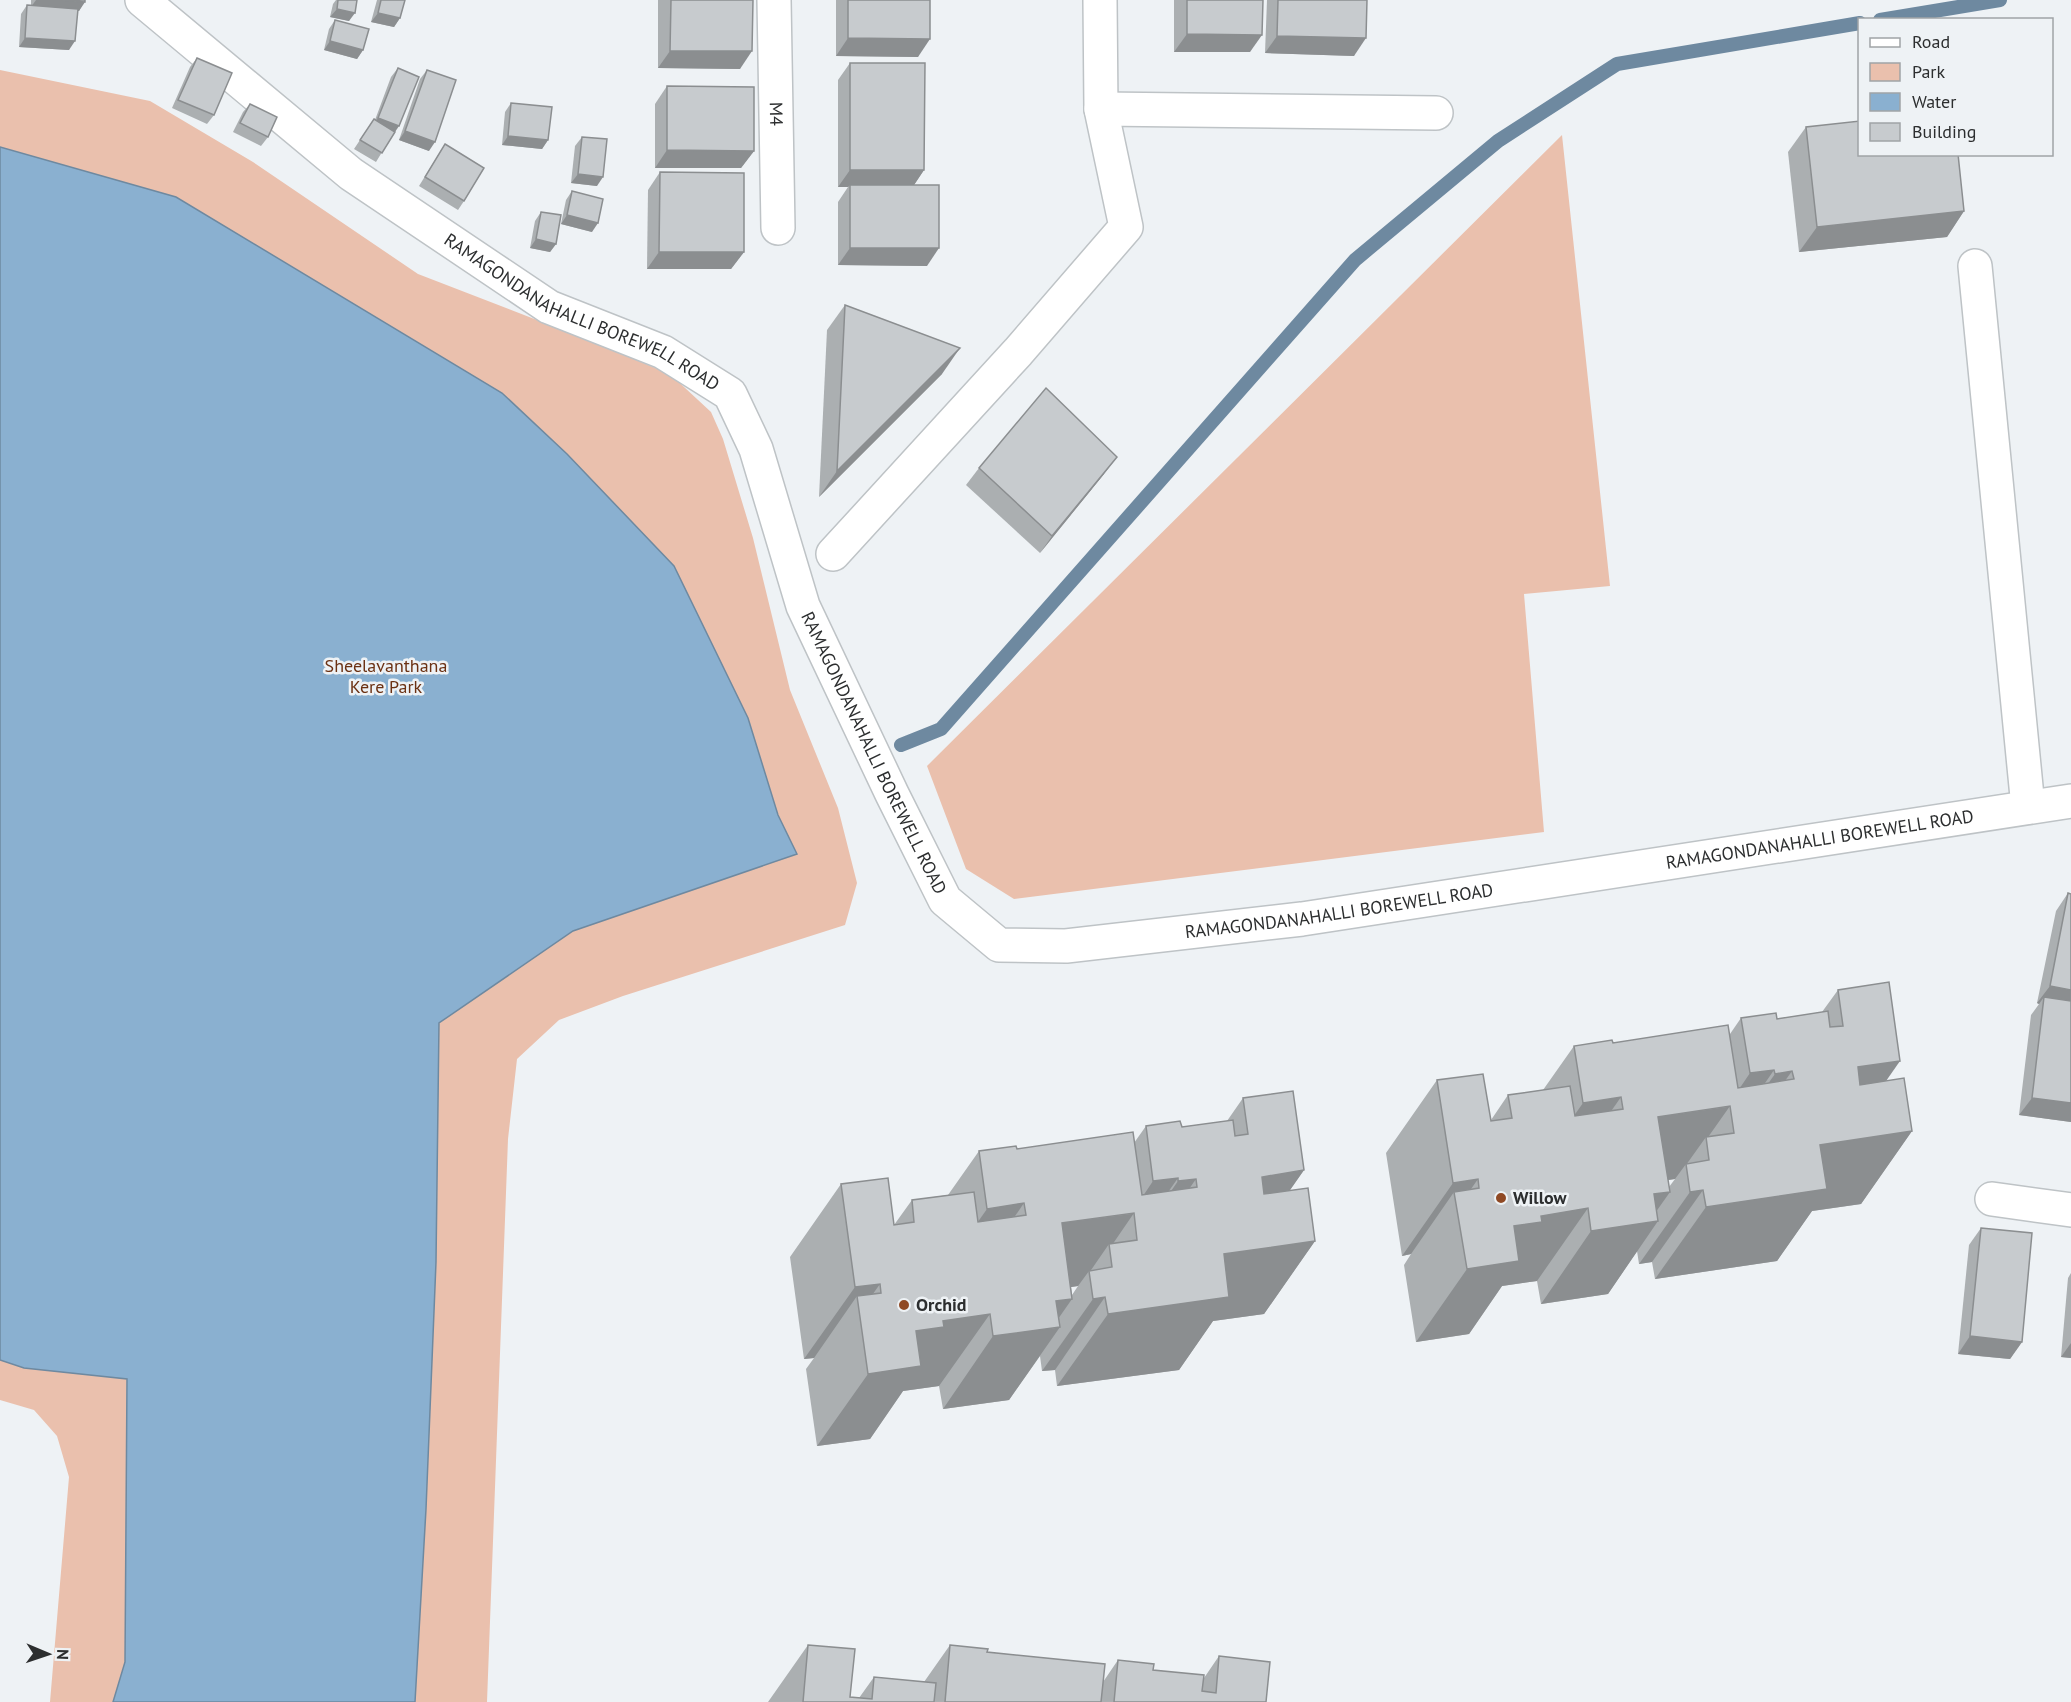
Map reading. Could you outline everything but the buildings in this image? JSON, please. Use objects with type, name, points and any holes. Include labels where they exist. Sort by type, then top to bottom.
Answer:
[{"type":"street","name":"RAMAGONDANAHALLI BOREWELL ROAD","points":[[142,0],[351,174],[549,307],[663,352],[730,394],[756,449],[803,606],[892,794],[945,900],[999,945],[1066,946],[1302,919],[2071,801]]},
{"type":"street","name":"M4","points":[[774,0],[778,228]]},
{"type":"street","points":[[833,554],[1018,352],[1126,227],[1101,109],[1100,0]]},
{"type":"street","points":[[1101,109],[1436,113]]},
{"type":"street","points":[[1975,266],[2028,807]]},
{"type":"street","points":[[1992,1199],[2071,1210]]},
{"type":"green space","name":"Sheelavanthana Kere Park","points":[[0,70],[150,101],[253,162],[418,274],[670,374],[711,412],[723,439],[753,538],[790,690],[838,808],[857,883],[845,925],[623,996],[559,1020],[517,1059],[508,1139],[487,1702],[50,1702],[69,1477],[57,1436],[34,1410],[0,1400]]},
{"type":"green space","points":[[1562,135],[1610,586],[1524,594],[1544,832],[1014,899],[966,869],[927,766]]},
{"type":"water","name":"Sheelavanthana Kere Park","points":[[0,147],[176,197],[502,393],[567,454],[674,566],[748,718],[778,815],[797,854],[573,931],[439,1023],[436,1262],[415,1702],[113,1702],[125,1662],[127,1379],[24,1368],[0,1360]]},
{"type":"waterway","points":[[1892,18],[2000,0]]},
{"type":"waterway","points":[[901,745],[941,729],[1355,260],[1498,141],[1617,64],[1858,23]]},
{"type":"place","name":"Willow","points":[[1501,1198]]},
{"type":"place","name":"Orchid","points":[[904,1305]]}]
